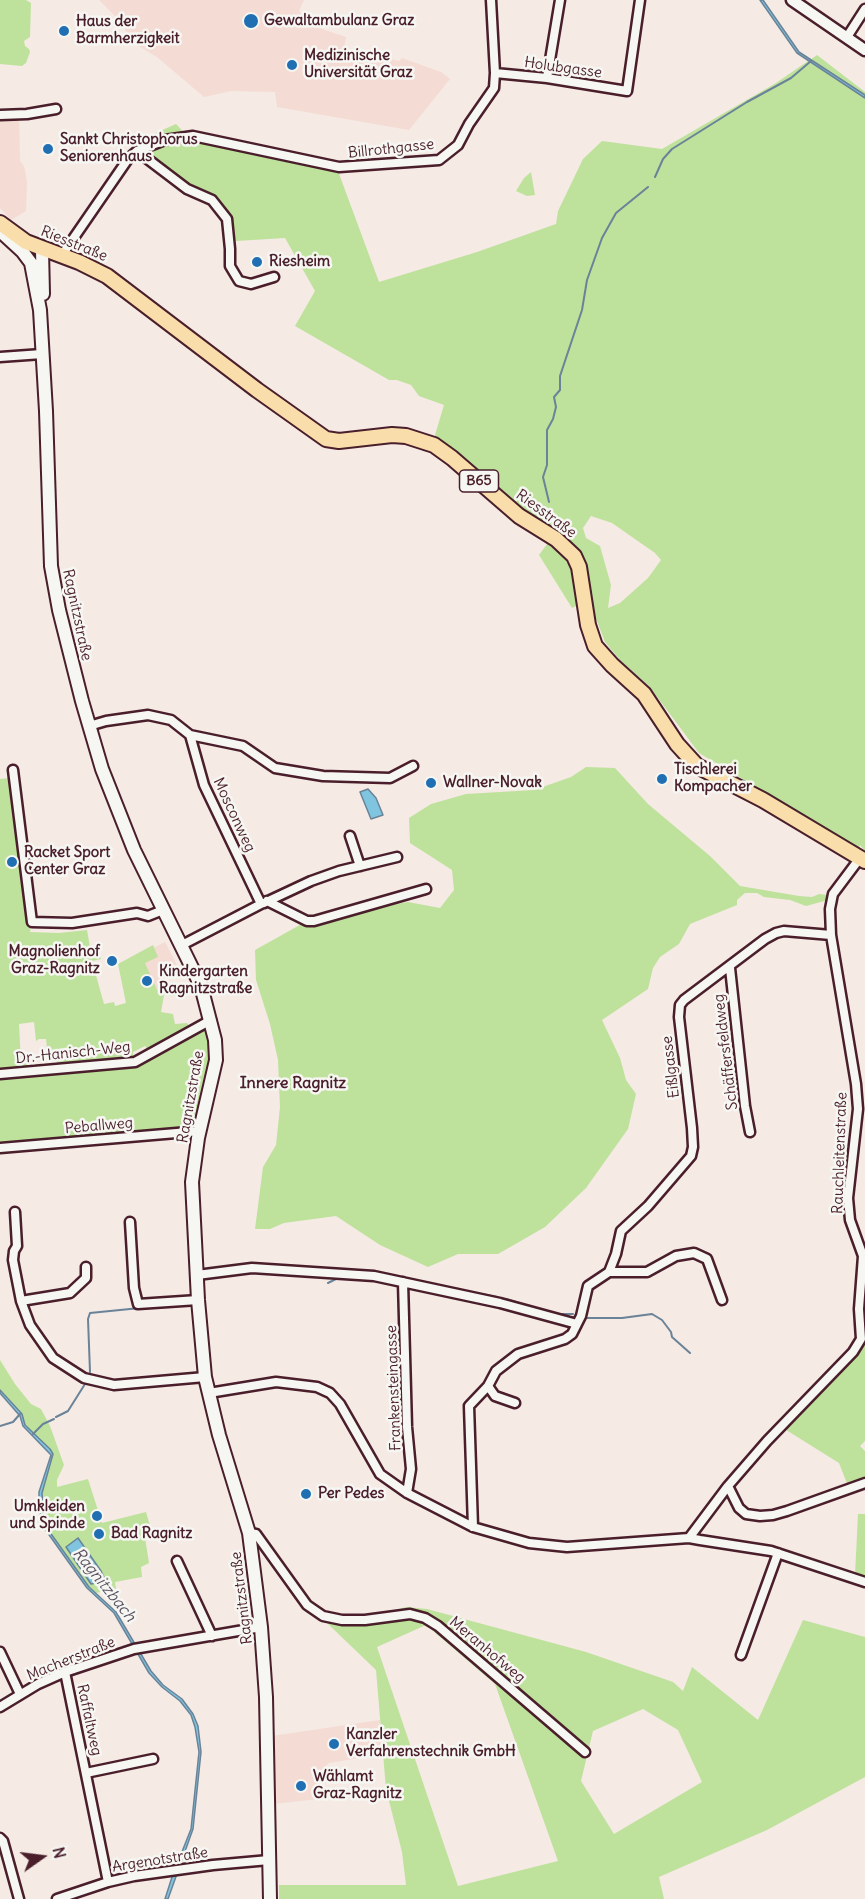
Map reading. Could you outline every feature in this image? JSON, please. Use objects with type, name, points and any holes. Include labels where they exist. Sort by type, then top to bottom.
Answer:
[{"type":"main road","name":"Riesstraße","points":[[0,223],[26,242],[40,249],[62,255],[113,280],[257,390],[326,439],[339,441],[393,435],[406,436],[434,445],[452,458],[519,516],[556,539],[574,556],[579,567],[588,625],[595,646],[644,694],[677,744],[697,766],[763,800],[862,859]]},
{"type":"main road","points":[[0,231],[22,251],[31,263]]},
{"type":"main road","points":[[31,263],[32,256],[40,249]]},
{"type":"main road","name":"Ragnitzstraße","points":[[40,249],[43,292],[40,310]]},
{"type":"main road","name":"Ragnitzstraße","points":[[31,263],[40,310],[51,566],[58,610],[102,769],[131,842],[201,986],[211,1020],[216,1060],[200,1131],[191,1192],[198,1300],[208,1394],[249,1533],[261,1627],[266,1705],[270,1899]]},
{"type":"street","name":"Billrothgasse","points":[[137,150],[165,140],[193,136],[339,167],[439,160],[459,145],[469,124],[494,88],[491,0]]},
{"type":"street","points":[[547,78],[560,0]]},
{"type":"street","name":"Holubgasse","points":[[495,73],[547,78],[627,91],[640,0]]},
{"type":"street","points":[[792,0],[865,50]]},
{"type":"street","points":[[847,38],[865,9]]},
{"type":"street","points":[[0,115],[27,114],[56,109]]},
{"type":"street","points":[[62,255],[128,159],[137,150],[187,189],[212,200],[227,219],[230,266],[239,281],[251,284],[274,277]]},
{"type":"street","points":[[0,357],[42,354]]},
{"type":"street","points":[[89,726],[148,715],[171,720],[190,735],[243,746],[275,768],[323,776],[390,778],[413,766]]},
{"type":"street","name":"Mosconweg","points":[[190,735],[204,785],[264,903]]},
{"type":"street","points":[[13,770],[32,922],[72,923],[137,913],[148,916],[163,910]]},
{"type":"street","points":[[350,836],[360,866]]},
{"type":"street","points":[[182,945],[311,881],[360,866],[397,858]]},
{"type":"street","name":"Rauchleitenstraße","points":[[688,1538],[728,1486],[767,1441],[853,1352],[861,1339],[859,1308],[863,1256],[849,1220],[848,1198],[858,1109],[856,1084],[831,935],[830,909],[832,894],[862,859]]},
{"type":"street","points":[[264,903],[307,921],[314,921],[426,889]]},
{"type":"street","name":"Eißlgasse","points":[[609,1272],[621,1230],[648,1206],[691,1156],[692,1128],[678,1010],[684,1000],[776,933],[784,931],[831,935]]},
{"type":"street","name":"Schäffersfeldweg","points":[[729,968],[750,1132]]},
{"type":"street","name":"Dr.-Hanisch-Weg","points":[[0,1074],[135,1062],[211,1020]]},
{"type":"street","name":"Peballweg","points":[[0,1148],[200,1131]]},
{"type":"street","points":[[15,1212],[17,1246],[13,1260],[21,1301],[30,1325],[45,1349],[61,1364],[84,1378],[104,1384],[123,1386],[205,1377]]},
{"type":"street","points":[[130,1222],[134,1288],[138,1304],[198,1300]]},
{"type":"street","points":[[473,1527],[469,1406],[488,1386],[496,1371],[518,1354],[565,1339],[572,1334],[581,1316],[588,1286],[609,1272],[647,1272],[676,1256],[694,1253],[707,1259],[722,1300]]},
{"type":"street","points":[[21,1301],[70,1293],[86,1278],[86,1267]]},
{"type":"street","points":[[197,1275],[252,1268],[374,1276],[500,1303],[577,1324]]},
{"type":"street","name":"Frankensteingasse","points":[[403,1282],[407,1427],[411,1469],[407,1493]]},
{"type":"street","points":[[208,1394],[276,1382],[317,1387],[330,1394],[340,1404],[380,1474],[407,1493],[473,1527],[529,1543],[567,1548],[688,1538],[744,1546],[778,1554],[865,1582]]},
{"type":"street","points":[[488,1386],[495,1396],[516,1403]]},
{"type":"street","points":[[728,1486],[739,1508],[746,1515],[760,1516],[787,1511],[865,1483]]},
{"type":"street","name":"Meranhofweg","points":[[249,1533],[256,1534],[307,1605],[323,1616],[342,1620],[365,1620],[410,1614],[425,1618],[438,1626],[585,1752]]},
{"type":"street","points":[[741,1655],[778,1554]]},
{"type":"street","points":[[177,1561],[212,1636]]},
{"type":"street","name":"Macherstraße","points":[[0,1707],[20,1694],[65,1672],[134,1648],[261,1627]]},
{"type":"street","points":[[0,1652],[20,1694]]},
{"type":"street","name":"Raffaltweg","points":[[65,1672],[108,1882]]},
{"type":"street","name":"Raffaltweg","points":[[86,1773],[153,1759]]},
{"type":"street","points":[[0,1838],[3,1841],[19,1899]]},
{"type":"street","name":"Argenotstraße","points":[[57,1899],[108,1882],[213,1865],[269,1860]]},
{"type":"shaded area","name":"Medizinische Universität Graz","points":[[99,0],[304,0],[299,11],[313,26],[346,37],[344,48],[399,61],[402,58],[441,72],[450,79],[409,130],[277,107],[275,92],[231,91],[204,97],[157,57],[132,42],[121,22]]},
{"type":"shaded area","points":[[19,116],[20,161],[24,166],[27,181],[26,211],[11,220],[0,208],[0,118]]},
{"type":"shaded area","name":"Kindergarten Ragnitzstraße","points":[[165,942],[177,965],[169,969],[159,994],[124,963]]},
{"type":"shaded area","points":[[380,1720],[383,1754],[329,1763],[319,1772],[318,1799],[273,1804],[272,1736]]},
{"type":"shaded area","points":[[140,1858],[141,1866],[124,1870],[122,1862]]},
{"type":"green space","points":[[0,0],[26,0],[31,3],[30,37],[24,41],[30,52],[26,63],[22,66],[0,64]]},
{"type":"green space","points":[[817,55],[865,92],[865,95],[810,60]]},
{"type":"green space","points":[[808,61],[865,98],[865,851],[860,845],[859,849],[699,753],[649,686],[620,660],[605,642],[568,546],[511,502],[461,456],[436,439],[435,435],[444,405],[419,396],[411,385],[389,380],[295,326],[315,291],[285,238],[236,241],[226,213],[147,154],[140,140],[176,124],[192,141],[338,171],[379,282],[477,252],[556,224],[558,211],[583,159],[602,141],[662,149],[776,83]],"holes":[[[591,516],[612,523],[655,553],[661,560],[648,578],[620,603],[608,608],[611,585],[600,546],[586,538],[583,528]]]},
{"type":"green space","points":[[531,172],[535,195],[527,196],[516,191]]},
{"type":"green space","points":[[550,540],[572,563],[580,604],[572,608],[539,555]]},
{"type":"green space","points":[[586,767],[615,768],[648,804],[710,856],[740,886],[799,896],[828,895],[828,900],[806,906],[790,900],[764,897],[757,893],[745,893],[737,900],[737,905],[690,924],[679,944],[660,957],[653,968],[648,989],[602,1020],[620,1058],[626,1080],[636,1094],[628,1129],[586,1188],[545,1227],[498,1254],[458,1254],[428,1267],[380,1245],[336,1216],[284,1223],[270,1229],[255,1229],[263,1167],[276,1145],[280,1107],[278,1060],[270,1024],[256,980],[255,950],[307,921],[348,916],[408,902],[440,908],[454,890],[452,870],[410,843],[409,818],[431,804],[466,794],[534,790],[571,777]]},
{"type":"green space","points":[[0,779],[14,779],[32,922],[30,932],[59,933],[87,930],[90,947],[96,947],[101,959],[92,961],[104,1004],[114,1002],[115,1006],[126,1003],[118,964],[153,945],[158,957],[145,963],[159,994],[167,984],[178,989],[175,996],[164,995],[161,1012],[173,1014],[175,1024],[187,1023],[189,1026],[149,1051],[145,1046],[133,1052],[133,1058],[59,1066],[55,1058],[48,1059],[46,1039],[36,1041],[34,1022],[19,1024],[21,1062],[27,1062],[27,1068],[0,1070]]},
{"type":"green space","points":[[203,1028],[207,1028],[208,1032],[209,1056],[194,1126],[0,1143],[0,1079],[140,1064],[189,1035],[197,1034]]},
{"type":"green space","points":[[863,1315],[865,1315],[865,1441],[860,1446],[865,1451],[865,1486],[848,1486],[839,1463],[783,1428],[856,1354]]},
{"type":"green space","name":"Bad Ragnitz","points":[[0,1360],[31,1404],[41,1409],[50,1426],[64,1465],[57,1480],[57,1487],[88,1479],[102,1523],[146,1512],[151,1529],[145,1538],[149,1563],[141,1567],[142,1577],[115,1582],[116,1589],[96,1593],[89,1587],[44,1524],[42,1493],[53,1454],[25,1425],[22,1414],[0,1390]]},
{"type":"green space","points":[[858,1514],[865,1514],[865,1578],[855,1575]]},
{"type":"green space","points":[[406,1607],[427,1609],[586,1652],[673,1682],[683,1691],[692,1667],[758,1720],[803,1620],[865,1637],[865,1777],[767,1830],[659,1877],[664,1899],[279,1899],[279,1885],[406,1885],[402,1852],[386,1789],[376,1670],[327,1623],[375,1616]],"holes":[[[426,1625],[495,1684],[558,1861],[458,1886],[377,1647]],[[643,1709],[678,1730],[702,1782],[614,1834],[581,1781],[593,1731]]]},
{"type":"water","points":[[760,0],[763,0],[799,52],[865,95],[865,98],[797,53]]},
{"type":"water","points":[[368,789],[376,798],[383,815],[371,819],[360,792]]},
{"type":"water","name":"Ragnitzbach","points":[[0,1390],[22,1414],[25,1425],[53,1454],[42,1493],[44,1524],[89,1587],[116,1612],[151,1671],[163,1685],[182,1699],[193,1714],[198,1726],[201,1752],[193,1829],[168,1899],[165,1899],[172,1877],[191,1829],[199,1752],[195,1727],[191,1715],[180,1701],[149,1673],[114,1613],[87,1588],[42,1525],[39,1492],[51,1455],[23,1426],[20,1416],[0,1393]]},
{"type":"water","points":[[78,1538],[106,1581],[91,1584],[66,1547]]},
{"type":"waterway","points":[[655,177],[663,159],[672,149],[747,102],[791,78],[811,61]]},
{"type":"waterway","points":[[549,502],[543,477],[547,465],[547,430],[553,419],[556,407],[554,397],[560,390],[560,376],[582,310],[587,280],[602,238],[616,213],[648,187]]},
{"type":"waterway","points":[[328,1283],[338,1278]]},
{"type":"waterway","points":[[449,1288],[497,1297]]},
{"type":"waterway","points":[[506,1299],[550,1313]]},
{"type":"waterway","points":[[90,1372],[88,1319],[90,1313],[140,1308]]},
{"type":"waterway","points":[[555,1314],[573,1314]]},
{"type":"waterway","points":[[587,1318],[622,1318],[652,1314],[662,1320],[672,1337],[690,1353]]},
{"type":"waterway","points":[[56,1417],[68,1411],[85,1384]]},
{"type":"waterway","points":[[0,1426],[13,1422],[20,1414]]},
{"type":"waterway","points":[[33,1434],[43,1424],[54,1419]]},
{"type":"place","name":"Gewaltambulanz Graz","points":[[251,21]]},
{"type":"place","name":"Haus der Barmherzigkeit","points":[[64,31]]},
{"type":"place","name":"Medizinische Universität Graz","points":[[292,65]]},
{"type":"place","name":"Sankt Christophorus Seniorenhaus","points":[[48,149]]},
{"type":"place","name":"Riesheim","points":[[257,262]]},
{"type":"place","name":"Tischlerei Kompacher","points":[[662,779]]},
{"type":"place","name":"Wallner-Novak","points":[[431,783]]},
{"type":"place","name":"Racket Sport Center Graz","points":[[12,862]]},
{"type":"place","name":"Magnolienhof Graz-Ragnitz","points":[[112,961]]},
{"type":"place","name":"Kindergarten Ragnitzstraße","points":[[147,981]]},
{"type":"place","name":"Per Pedes","points":[[306,1494]]},
{"type":"place","name":"Umkleiden und Spinde","points":[[97,1516]]},
{"type":"place","name":"Bad Ragnitz","points":[[99,1534]]},
{"type":"place","name":"Kanzler Verfahrenstechnik GmbH","points":[[334,1744]]},
{"type":"place","name":"Wählamt Graz-Ragnitz","points":[[301,1786]]},
{"type":"district","name":"Innere Ragnitz","points":[[293,1083]]}]
